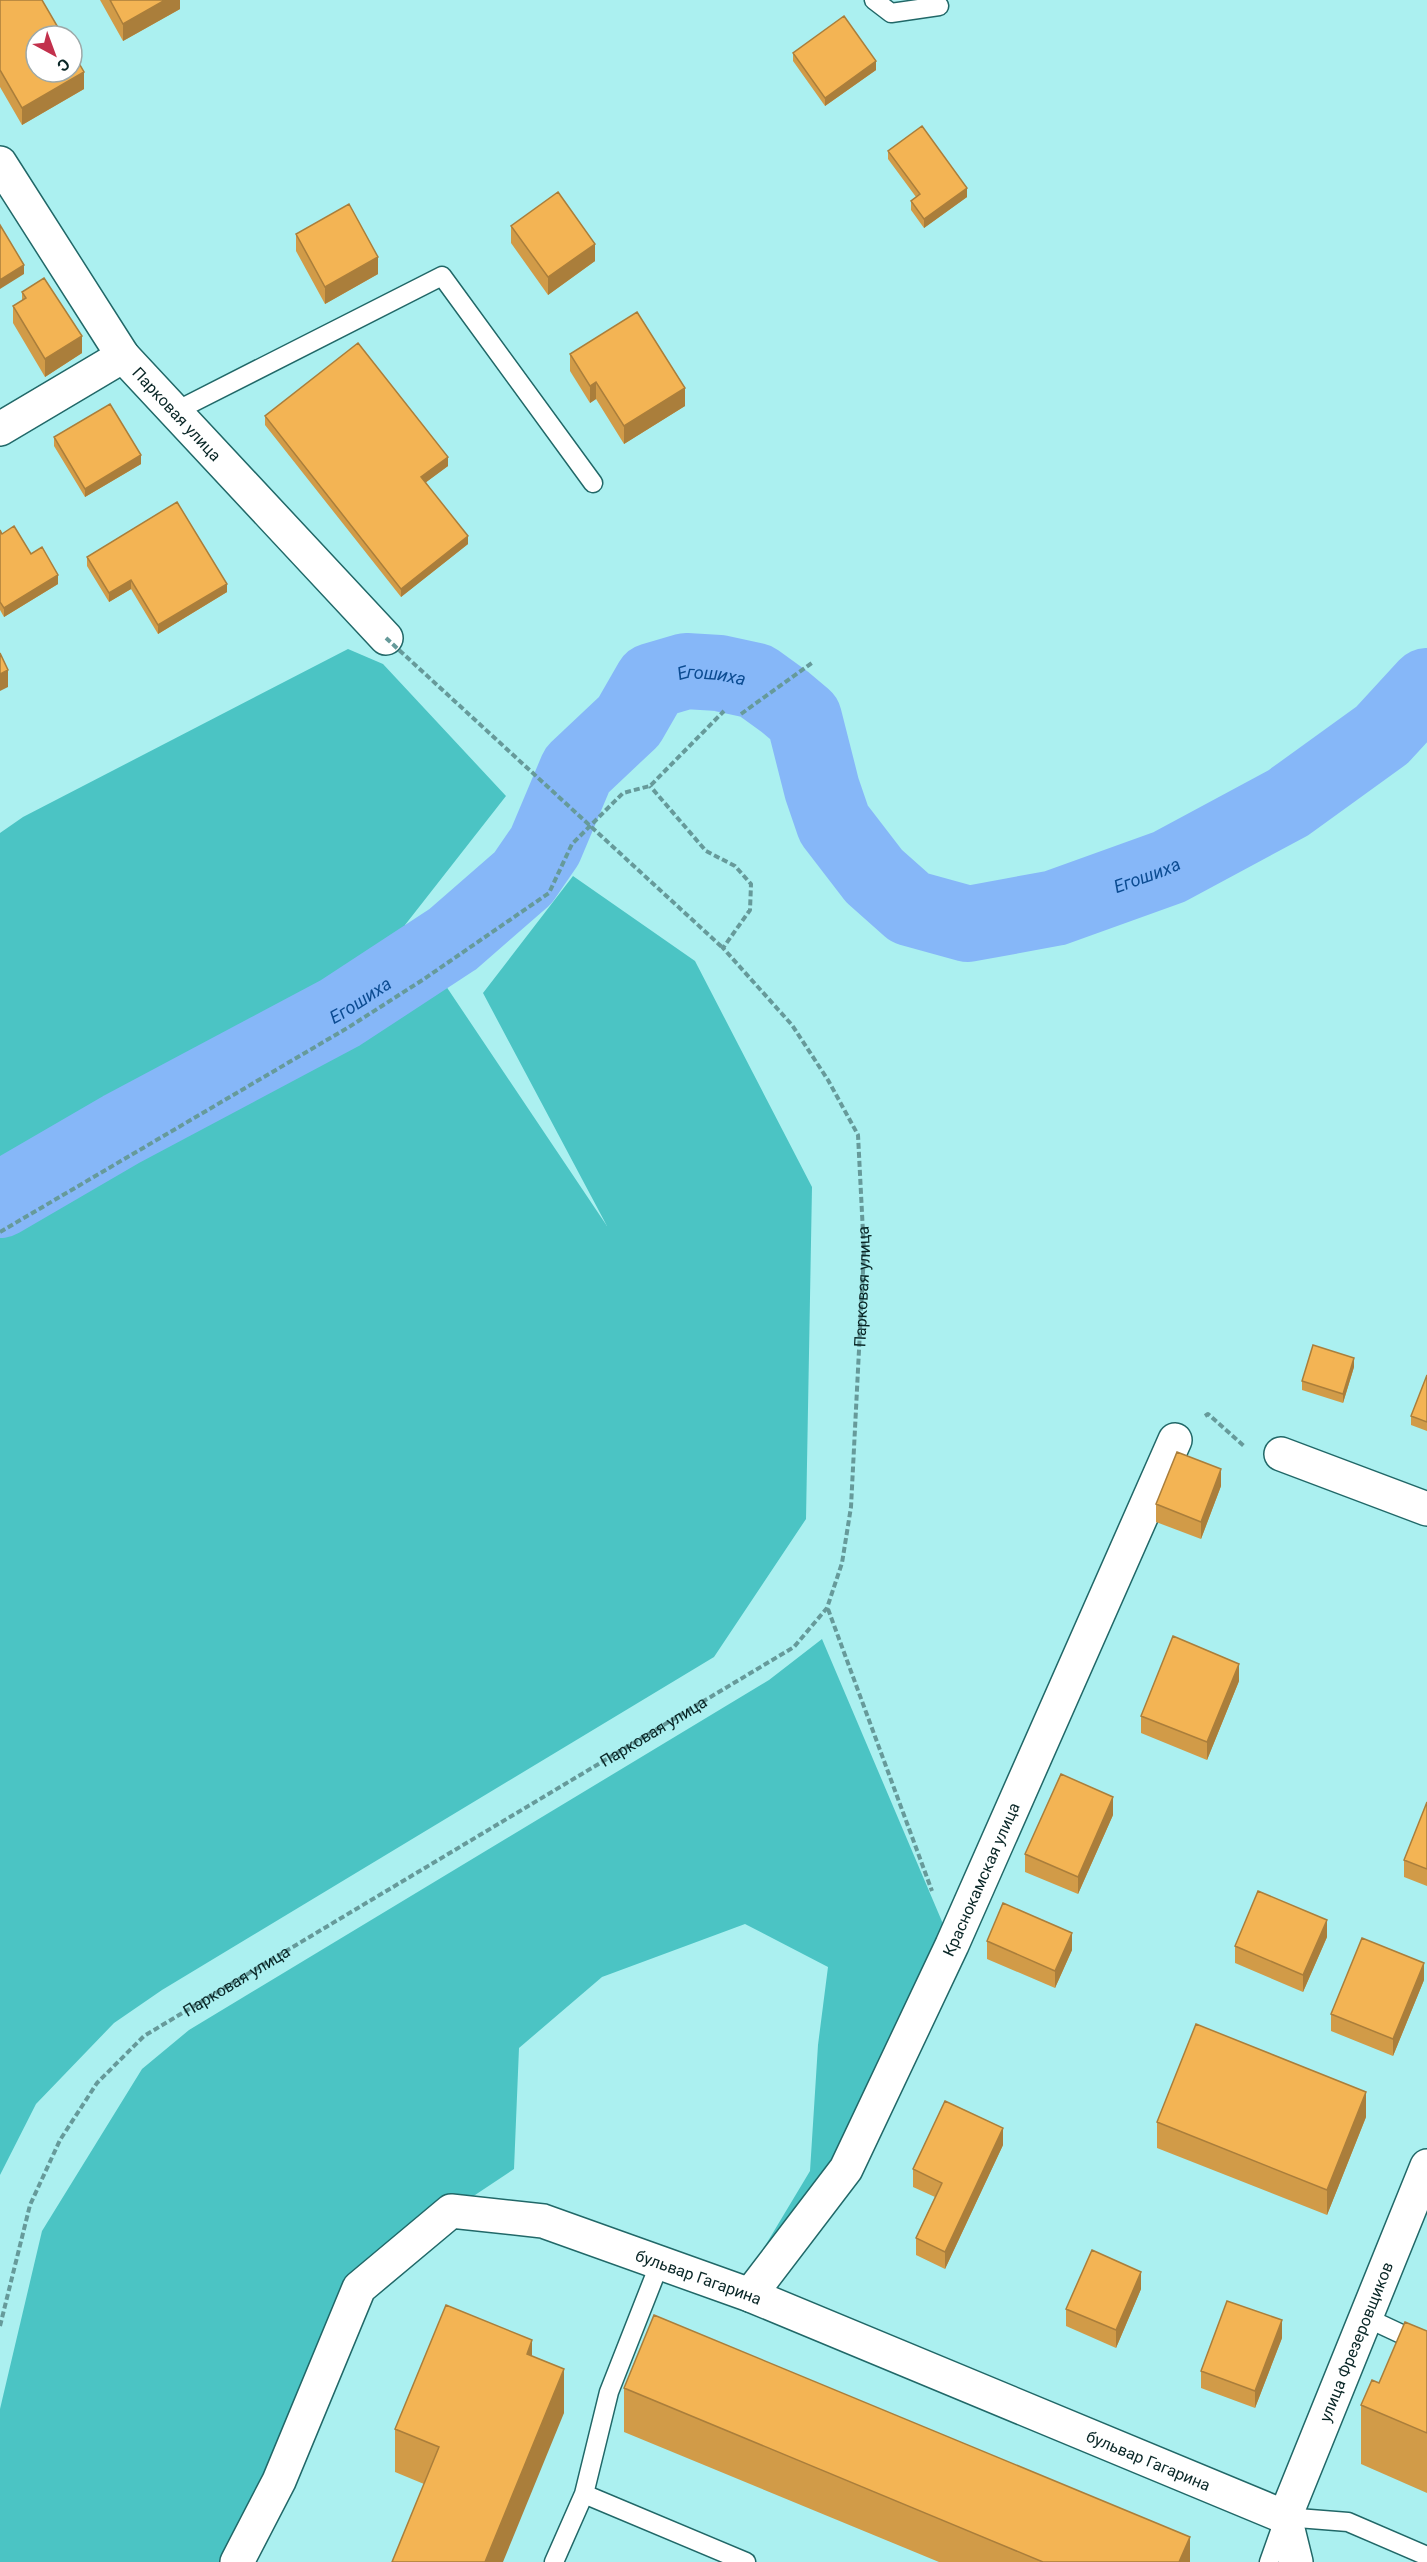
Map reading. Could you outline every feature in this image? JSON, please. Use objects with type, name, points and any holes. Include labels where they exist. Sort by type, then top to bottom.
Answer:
[{"type":"street","name":"Парковая улица","points":[[0,163],[123,356],[386,638]]},
{"type":"street","points":[[0,429],[123,356]]},
{"type":"street","name":"Краснокамская улица","points":[[750,2295],[846,2169],[952,1945],[1174,1440]]},
{"type":"street","points":[[1281,1454],[1427,1509]]},
{"type":"street","name":"улица Фрезеровщиков","points":[[1285,2517],[1427,2166]]},
{"type":"street","name":"бульвар Гагарина","points":[[237,2562],[279,2481],[359,2288],[451,2211],[543,2221],[659,2265],[750,2295],[1285,2517]]},
{"type":"street","points":[[1285,2517],[1296,2562]]},
{"type":"lane","points":[[874,0],[891,13],[939,6]]},
{"type":"lane","points":[[174,412],[442,276],[593,483]]},
{"type":"lane","points":[[554,2562],[584,2494],[609,2392],[659,2265]]},
{"type":"lane","points":[[1365,2317],[1427,2346]]},
{"type":"lane","points":[[584,2494],[746,2562]]},
{"type":"lane","points":[[1269,2562],[1285,2517],[1348,2522],[1427,2556]]},
{"type":"path","name":"Парковая улица","points":[[0,2326],[30,2205],[60,2140],[97,2083],[144,2036],[794,1647],[827,1608],[842,1563],[851,1507],[864,1252],[858,1136],[828,1080],[792,1025],[723,948],[386,638]]},
{"type":"path","points":[[741,714],[812,663]]},
{"type":"path","points":[[0,1232],[349,1027],[434,973],[549,893],[572,844],[623,793],[650,786],[724,711]]},
{"type":"path","points":[[650,786],[706,851],[735,866],[751,884],[750,910],[723,948]]},
{"type":"path","points":[[1174,1440],[1208,1414],[1242,1446],[1281,1454]]},
{"type":"path","points":[[827,1608],[952,1945]]},
{"type":"shaded area","points":[[348,649],[383,664],[506,796],[405,925],[607,1226],[483,993],[573,876],[695,961],[812,1187],[806,1519],[714,1657],[162,1990],[114,2023],[36,2104],[0,2175],[0,833],[23,817]]},
{"type":"shaded area","points":[[822,1639],[952,1945],[846,2169],[744,2281],[810,2171],[818,2045],[828,1967],[745,1924],[602,1977],[519,2048],[514,2169],[451,2211],[359,2288],[228,2562],[0,2562],[0,2409],[42,2231],[142,2069],[189,2030],[769,1680]]},
{"type":"building","points":[[0,0],[42,0],[56,24],[24,24],[24,84],[63,84],[22,108],[0,70]]},
{"type":"building","points":[[110,0],[165,0],[123,24]]},
{"type":"building","points":[[844,16],[876,61],[825,98],[793,53]]},
{"type":"building","points":[[922,126],[967,188],[924,219],[911,201],[920,194],[888,151]]},
{"type":"building","points":[[558,192],[595,244],[548,277],[511,226]]},
{"type":"building","points":[[349,204],[378,257],[325,287],[296,234]]},
{"type":"building","points":[[0,225],[24,265],[0,280]]},
{"type":"building","points":[[44,278],[82,336],[45,359],[13,306],[26,298],[22,292]]},
{"type":"building","points":[[637,312],[685,388],[624,426],[596,382],[590,386],[570,354]]},
{"type":"building","points":[[358,343],[448,457],[421,477],[468,536],[401,589],[265,416]]},
{"type":"building","points":[[110,404],[141,455],[85,489],[54,437]]},
{"type":"building","points":[[177,502],[227,584],[158,625],[131,580],[109,593],[87,557]]},
{"type":"building","points":[[14,526],[31,554],[42,547],[58,575],[4,608],[0,602],[0,530],[2,534]]},
{"type":"building","points":[[0,653],[8,670],[0,674]]},
{"type":"building","points":[[1313,1345],[1354,1358],[1343,1394],[1302,1381]]},
{"type":"building","points":[[1427,1375],[1427,1422],[1411,1416]]},
{"type":"building","points":[[1177,1452],[1221,1469],[1201,1522],[1156,1504]]},
{"type":"building","points":[[1173,1636],[1239,1664],[1207,1742],[1141,1716]]},
{"type":"building","points":[[1061,1774],[1113,1797],[1078,1877],[1025,1854]]},
{"type":"building","points":[[1427,1802],[1427,1869],[1404,1860]]},
{"type":"building","points":[[1258,1891],[1327,1920],[1303,1975],[1235,1946]]},
{"type":"building","points":[[1003,1903],[1072,1933],[1055,1971],[987,1941]]},
{"type":"building","points":[[1362,1938],[1424,1963],[1393,2039],[1331,2014]]},
{"type":"building","points":[[1196,2024],[1366,2092],[1327,2190],[1157,2122]]},
{"type":"building","points":[[945,2101],[1003,2128],[945,2252],[916,2238],[942,2183],[913,2169]]},
{"type":"building","points":[[1092,2250],[1141,2272],[1116,2330],[1066,2309]]},
{"type":"building","points":[[1227,2301],[1282,2320],[1255,2391],[1201,2371]]},
{"type":"building","points":[[446,2305],[532,2340],[527,2354],[564,2369],[485,2562],[392,2562],[439,2447],[395,2429]]},
{"type":"building","points":[[654,2315],[1190,2537],[1179,2562],[1043,2562],[624,2388]]},
{"type":"building","points":[[1405,2322],[1427,2331],[1427,2433],[1361,2405],[1372,2380],[1379,2383]]},
{"type":"waterway","name":"Егошиха","points":[[0,1200],[122,1129],[340,1013],[453,939],[523,878],[545,846],[577,770],[629,721],[652,681],[686,671],[719,673],[756,681],[785,702],[804,718],[822,789],[834,824],[874,876],[910,908],[968,924],[1055,908],[1169,867],[1288,803],[1382,735],[1427,686]]}]
